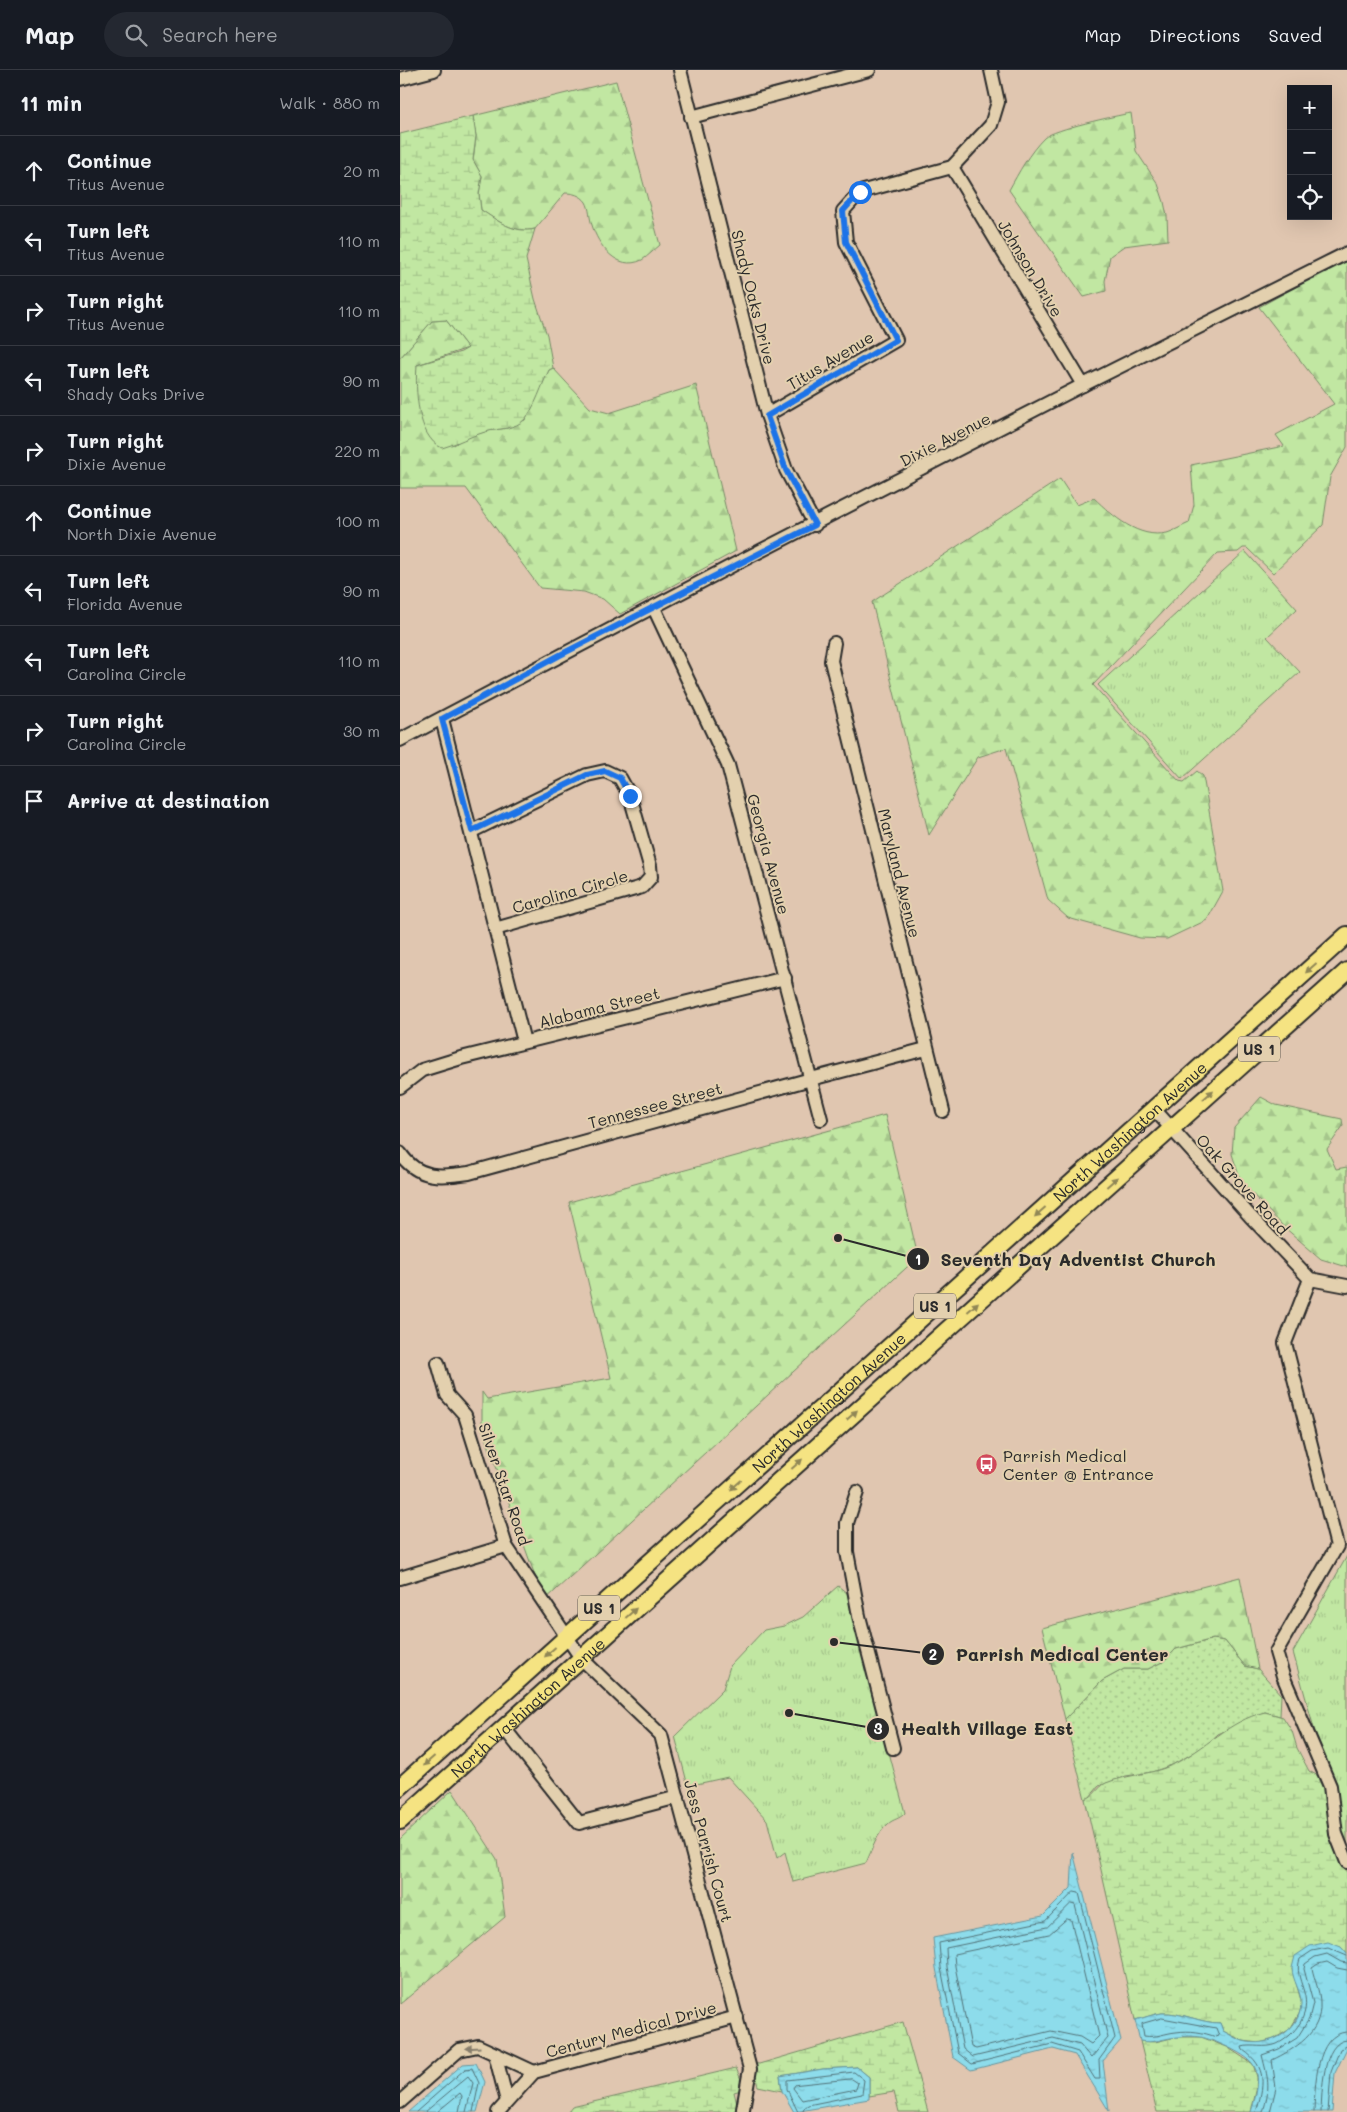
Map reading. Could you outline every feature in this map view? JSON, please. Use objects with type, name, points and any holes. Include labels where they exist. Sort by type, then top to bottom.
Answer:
[{"type":"main road","name":"North Washington Avenue","points":[[400,1787],[1347,936]]},
{"type":"main road","name":"North Washington Avenue","points":[[400,1821],[1347,971]]},
{"type":"main road","points":[[798,1429],[815,1448]]},
{"type":"street","points":[[400,79],[434,70]]},
{"type":"street","name":"Shady Oaks Drive","points":[[680,70],[767,416],[786,470],[815,525]]},
{"type":"street","points":[[691,117],[869,70]]},
{"type":"street","points":[[952,167],[991,125],[998,102],[991,70]]},
{"type":"street","name":"Johnson Drive","points":[[952,167],[1083,385]]},
{"type":"street","name":"Titus Avenue","points":[[767,416],[896,340],[846,242],[843,211],[860,192],[952,167]]},
{"type":"street","name":"Dixie Avenue","points":[[400,740],[737,563],[815,525],[1083,385],[1347,253]]},
{"type":"street","name":"Georgia Avenue","points":[[654,608],[728,766],[821,1119]]},
{"type":"street","name":"Maryland Avenue","points":[[834,642],[831,661],[926,1049],[943,1111]]},
{"type":"street","points":[[442,719],[472,831],[524,1042]]},
{"type":"street","name":"Carolina Circle","points":[[472,831],[587,775],[605,771],[620,778],[630,796],[650,866],[651,877],[642,887],[495,929]]},
{"type":"street","name":"Alabama Street","points":[[400,1087],[422,1070],[524,1042],[785,978]]},
{"type":"street","name":"Tennessee Street","points":[[400,1153],[422,1174],[442,1177],[469,1173],[926,1049]]},
{"type":"street","name":"Oak Grove Road","points":[[1154,1109],[1250,1216],[1310,1279]]},
{"type":"street","points":[[1347,1286],[1341,1287],[1310,1279],[1285,1343],[1337,1546],[1276,1652],[1283,1676],[1330,1786],[1336,1834],[1347,1862]]},
{"type":"street","name":"Silver Star Road","points":[[438,1363],[446,1395],[464,1415],[506,1546],[566,1637]]},
{"type":"street","points":[[857,1492],[847,1523],[847,1552],[859,1616],[893,1748]]},
{"type":"street","points":[[400,1578],[506,1546]]},
{"type":"street","name":"Jess Parrish Court","points":[[566,1637],[581,1658],[661,1736],[750,2069],[743,2109]]},
{"type":"street","points":[[504,1728],[579,1823],[678,1797]]},
{"type":"street","name":"Century Medical Drive","points":[[498,2112],[534,2072],[737,2018]]},
{"type":"street","name":"Century Medical Drive","points":[[400,2102],[459,2050],[478,2046],[534,2072]]},
{"type":"street","points":[[495,2054],[507,2101]]},
{"type":"green space","points":[[616,81],[660,245],[642,260],[633,263],[617,259],[599,241],[592,225],[586,202],[579,196],[571,193],[565,193],[535,229],[520,230],[506,226],[481,210],[479,194],[482,176],[473,160],[476,136],[473,116]]},
{"type":"green space","points":[[1131,113],[1136,151],[1158,184],[1164,202],[1167,216],[1168,240],[1124,246],[1110,256],[1105,281],[1106,291],[1084,297],[1009,190],[1029,156],[1044,138],[1050,134]]},
{"type":"green space","points":[[473,116],[476,136],[473,160],[482,176],[479,194],[481,210],[506,226],[520,230],[535,229],[526,259],[535,299],[547,335],[553,368],[549,370],[532,409],[521,423],[479,434],[442,448],[427,434],[419,411],[417,365],[461,352],[468,348],[446,320],[432,321],[400,358],[400,134]]},
{"type":"green space","points":[[1347,259],[1347,447],[1330,477],[1323,525],[1273,573],[1247,548],[1243,548],[1238,552],[1218,553],[1093,685],[1179,781],[1184,782],[1197,771],[1203,776],[1223,891],[1207,920],[1167,939],[1140,938],[1068,918],[1048,900],[1006,748],[978,757],[929,835],[872,602],[1060,479],[1077,505],[1094,498],[1118,519],[1146,533],[1167,533],[1189,523],[1194,505],[1191,465],[1284,446],[1276,435],[1334,404],[1259,307]]},
{"type":"green space","points":[[446,320],[468,348],[417,365],[454,445],[464,438],[487,431],[508,428],[525,420],[549,370],[553,368],[590,408],[609,413],[696,385],[736,551],[620,614],[603,599],[584,592],[540,588],[466,488],[400,488],[400,358],[432,321]]},
{"type":"green space","points":[[1245,551],[1297,609],[1267,637],[1300,672],[1182,779],[1098,685]]},
{"type":"green space","points":[[1261,1097],[1276,1105],[1342,1119],[1343,1126],[1327,1149],[1336,1169],[1347,1167],[1347,1267],[1321,1259],[1284,1227],[1241,1182],[1232,1154],[1234,1128]]},
{"type":"green space","points":[[885,1115],[918,1257],[544,1601],[482,1427],[482,1392],[487,1399],[611,1378],[569,1202]]},
{"type":"green space","points":[[1347,1556],[1347,1848],[1293,1652]]},
{"type":"green space","points":[[1240,1577],[1258,1669],[1245,1666],[1225,1641],[1213,1639],[1176,1649],[1164,1661],[1148,1669],[1124,1669],[1102,1681],[1065,1719],[1042,1628]]},
{"type":"green space","points":[[838,1586],[847,1593],[905,1813],[884,1828],[875,1842],[866,1863],[793,1882],[785,1852],[777,1858],[767,1820],[728,1777],[688,1786],[675,1736],[723,1689],[730,1666],[764,1630],[784,1626],[803,1617]]},
{"type":"green space","points":[[1214,1639],[1225,1641],[1245,1666],[1258,1669],[1281,1695],[1280,1716],[1265,1712],[1218,1734],[1204,1747],[1172,1765],[1152,1772],[1126,1776],[1099,1786],[1089,1798],[1085,1799],[1065,1719],[1102,1681],[1124,1669],[1148,1669],[1164,1661],[1176,1649]]},
{"type":"green space","points":[[1265,1712],[1283,1717],[1292,1731],[1297,1748],[1309,1771],[1324,1779],[1347,1860],[1347,1954],[1341,1947],[1292,1969],[1302,2004],[1299,2014],[1290,2029],[1274,2039],[1259,2043],[1243,2041],[1223,2031],[1220,2023],[1169,2013],[1135,2020],[1085,1799],[1106,1783],[1156,1771],[1172,1765],[1240,1722]]},
{"type":"green space","points":[[452,1790],[497,1859],[505,1917],[400,2004],[400,1839]]},
{"type":"green space","points":[[903,2022],[928,2112],[899,2112],[894,2092],[869,2096],[869,2077],[857,2067],[823,2069],[780,2076],[782,2091],[758,2086],[752,2063],[759,2064]]},
{"type":"green space","points":[[1176,2037],[1201,2037],[1227,2047],[1253,2064],[1257,2077],[1257,2087],[1251,2112],[1157,2112],[1140,2041],[1155,2042]]},
{"type":"green space","points":[[736,2068],[745,2089],[734,2092],[739,2112],[568,2112],[572,2107]]},
{"type":"water","points":[[1073,1852],[1121,2040],[1103,2061],[1109,2111],[1075,2055],[1053,2049],[971,2070],[953,2057],[936,1968],[933,1938],[1043,1916],[1071,1888]]},
{"type":"water","points":[[1328,1942],[1341,1947],[1347,1954],[1347,2048],[1335,2073],[1332,2112],[1251,2112],[1257,2088],[1257,2075],[1252,2063],[1236,2051],[1201,2037],[1192,2036],[1140,2041],[1135,2020],[1162,2013],[1177,2014],[1220,2023],[1223,2031],[1235,2038],[1253,2043],[1272,2040],[1281,2036],[1295,2023],[1301,2005],[1300,1995],[1292,1973],[1295,1956],[1310,1946]]},
{"type":"water","points":[[476,2063],[485,2082],[477,2112],[408,2112],[463,2064]]},
{"type":"water","points":[[857,2067],[869,2077],[869,2099],[794,2112],[782,2091],[780,2076],[823,2069]]},
{"type":"place","name":"Seventh Day Adventist Church","points":[[838,1238]]},
{"type":"place","name":"Parrish Medical Center @ Entrance","points":[[987,1464]]},
{"type":"place","name":"Parrish Medical Center","points":[[834,1642]]},
{"type":"place","name":"Health Village East","points":[[789,1713]]},
{"type":"route","points":[[630,796],[620,778],[605,771],[587,775],[472,831],[442,719],[560,655],[654,608],[737,563],[815,525],[786,470],[767,416],[896,340],[846,242],[843,211],[860,192]]}]
